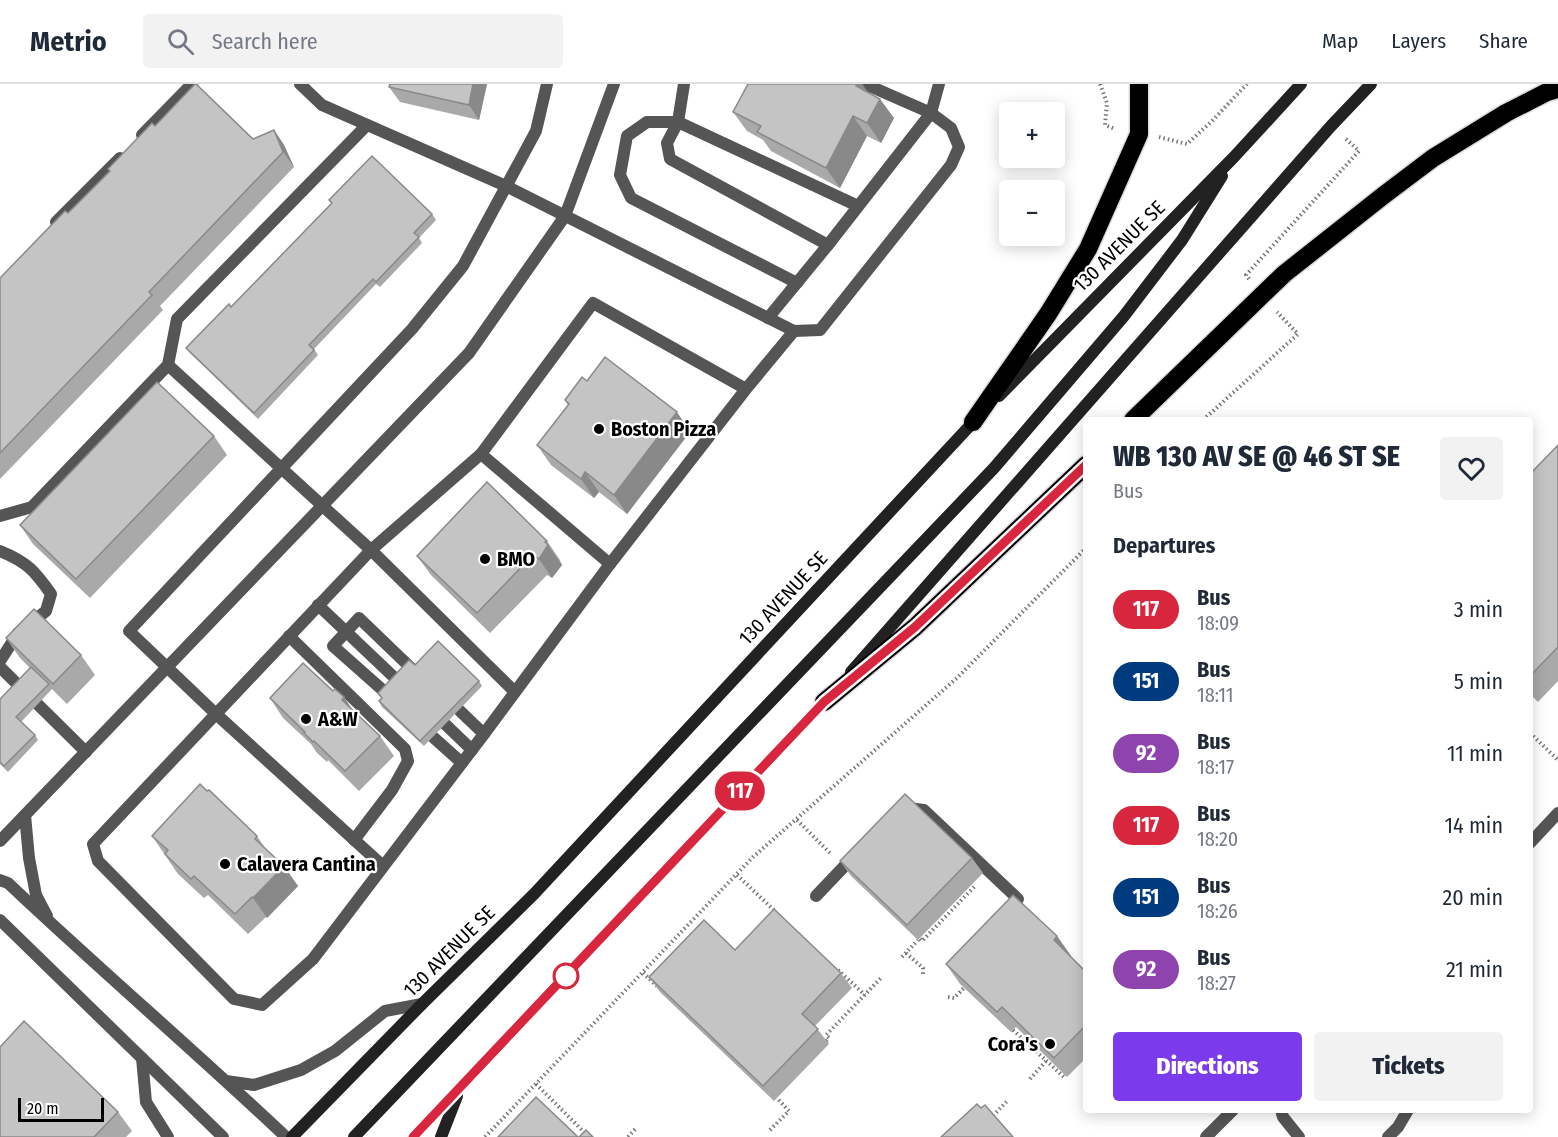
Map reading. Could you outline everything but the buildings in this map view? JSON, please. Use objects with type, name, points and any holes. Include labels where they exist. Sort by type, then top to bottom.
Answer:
[{"type":"highway","points":[[973,422],[1048,314],[1088,249],[1139,134],[1139,84]]},
{"type":"highway","points":[[1136,417],[1284,274],[1384,195],[1433,158],[1506,113],[1558,88]]},
{"type":"highway","points":[[824,702],[915,627],[1083,468]]},
{"type":"main road","name":"130 AVENUE SE","points":[[292,1137],[534,894],[973,422],[1234,157],[1300,84]]},
{"type":"main road","points":[[414,1137],[824,702],[1331,126],[1371,84]]},
{"type":"main road","points":[[354,1137],[994,468],[1124,316],[1182,240],[1234,157]]},
{"type":"main road","points":[[441,1137],[460,1089]]},
{"type":"street","points":[[44,233],[192,84]]},
{"type":"street","points":[[300,84],[322,105],[506,186],[794,331],[820,330],[951,165],[959,147],[951,128],[931,113],[865,84]]},
{"type":"street","points":[[383,866],[216,714],[129,631],[412,328],[463,266],[536,131],[547,84]]},
{"type":"street","points":[[0,842],[469,353],[565,216],[614,84]]},
{"type":"street","points":[[684,84],[678,122],[667,143],[670,159],[828,245]]},
{"type":"street","points":[[768,318],[931,113],[939,84]]},
{"type":"street","points":[[797,283],[631,198],[620,176],[627,136],[647,122],[678,122],[858,206]]},
{"type":"street","points":[[0,516],[32,507],[168,365],[177,319],[367,125]]},
{"type":"street","points":[[746,389],[592,303],[481,454],[371,550],[93,844],[98,861],[234,999],[262,1005],[313,959],[610,564],[794,331]]},
{"type":"street","points":[[168,365],[371,550],[515,692]]},
{"type":"street","points":[[481,454],[610,564]]},
{"type":"street","points":[[0,551],[15,557],[35,572],[51,594],[46,611],[18,633],[0,661]]},
{"type":"street","points":[[318,605],[398,681]]},
{"type":"street","points":[[386,693],[333,645],[359,618],[411,668]]},
{"type":"street","points":[[289,636],[405,749],[408,761],[392,790],[354,840]]},
{"type":"street","points":[[0,667],[86,752]]},
{"type":"street","points":[[459,710],[484,734]]},
{"type":"street","points":[[445,724],[472,750]]},
{"type":"street","points":[[433,737],[462,763]]},
{"type":"street","points":[[893,815],[909,807],[924,810],[1018,899]]},
{"type":"street","points":[[1533,840],[1558,813]]},
{"type":"street","points":[[25,815],[29,858],[36,895],[52,925]]},
{"type":"street","points":[[816,896],[861,849]]},
{"type":"street","points":[[0,880],[8,883],[286,1137]]},
{"type":"street","points":[[0,920],[224,1137]]},
{"type":"street","points":[[226,1081],[254,1085],[301,1070],[335,1051],[386,1011],[422,1004]]},
{"type":"street","points":[[142,1058],[146,1102],[168,1137]]},
{"type":"street","points":[[1206,1137],[1230,1113]]},
{"type":"street","points":[[1282,1113],[1299,1137]]},
{"type":"street","points":[[1388,1137],[1398,1127],[1406,1113]]},
{"type":"street","points":[[1404,1137],[1408,1113]]},
{"type":"path","points":[[1100,84],[1107,103],[1105,125]]},
{"type":"path","points":[[1154,136],[1187,144],[1247,84]]},
{"type":"path","points":[[1254,284],[1246,275],[1359,151],[1350,141]]},
{"type":"path","points":[[1207,417],[1298,334],[1274,309]]},
{"type":"path","points":[[485,1137],[753,857],[957,678],[1083,551]]},
{"type":"path","points":[[1533,736],[1558,760]]},
{"type":"path","points":[[797,820],[838,860]]},
{"type":"path","points":[[736,875],[779,915]]},
{"type":"path","points":[[902,957],[919,940],[922,941],[975,886]]},
{"type":"path","points":[[906,952],[922,968],[923,974]]},
{"type":"path","points":[[831,963],[865,995]]},
{"type":"path","points":[[643,973],[662,991]]},
{"type":"path","points":[[826,1041],[829,1038],[826,1035],[881,978]]},
{"type":"path","points":[[948,997],[954,998],[964,988]]},
{"type":"path","points":[[1013,1030],[1065,1078]]},
{"type":"path","points":[[1030,1078],[1046,1061]]},
{"type":"path","points":[[536,1084],[589,1137]]},
{"type":"path","points":[[770,1130],[780,1123],[789,1111],[777,1098]]},
{"type":"path","points":[[989,1120],[1008,1100]]},
{"type":"path","points":[[628,1137],[637,1127]]},
{"type":"bus line","name":"117","points":[[413,1137],[824,702],[915,627],[1083,468]]},
{"type":"place","name":"Boston Pizza","points":[[599,429]]},
{"type":"place","name":"BMO","points":[[485,559]]},
{"type":"place","name":"A&W","points":[[306,719]]},
{"type":"place","name":"Calavera Cantina","points":[[225,864]]},
{"type":"place","name":"Cora's","points":[[1050,1044]]}]
